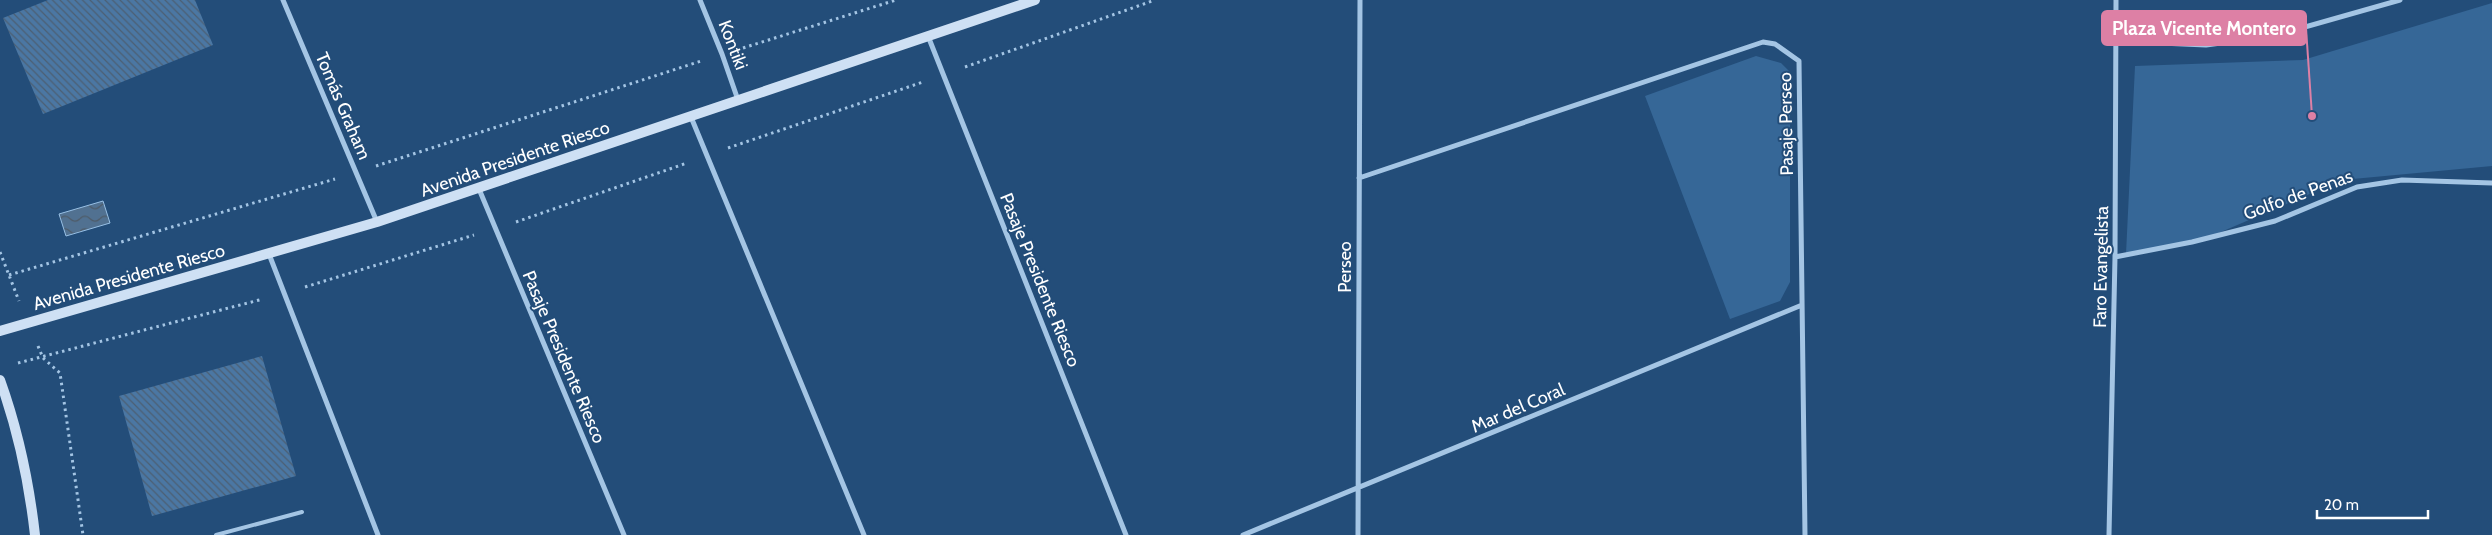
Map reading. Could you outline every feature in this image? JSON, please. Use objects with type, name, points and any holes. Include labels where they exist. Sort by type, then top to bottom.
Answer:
[{"type":"main road","name":"Avenida Presidente Riesco","points":[[0,331],[377,222],[1035,0]]},
{"type":"main road","points":[[0,380],[20,445],[30,491],[35,535]]},
{"type":"street","name":"Tomás Graham","points":[[283,0],[377,222]]},
{"type":"street","name":"Kontiki","points":[[700,0],[738,100]]},
{"type":"street","name":"Perseo","points":[[1358,535],[1360,0]]},
{"type":"street","name":"Faro Evangelista","points":[[2109,535],[2115,257],[2116,0]]},
{"type":"street","points":[[2115,41],[2206,45],[2273,36],[2400,0]]},
{"type":"street","name":"Pasaje Presidente Riesco","points":[[928,36],[1126,535]]},
{"type":"street","name":"Pasaje Perseo","points":[[1359,178],[1762,42],[1775,44],[1799,62],[1805,535]]},
{"type":"street","points":[[691,116],[864,535]]},
{"type":"street","name":"Golfo de Penas","points":[[2115,257],[2192,242],[2275,221],[2357,187],[2402,180],[2492,183]]},
{"type":"street","name":"Pasaje Presidente Riesco","points":[[479,189],[624,535]]},
{"type":"street","points":[[269,254],[378,535]]},
{"type":"street","name":"Mar del Coral","points":[[1243,535],[1802,304]]},
{"type":"lane","points":[[216,535],[302,512]]},
{"type":"path","points":[[9,276],[356,173],[722,54],[896,0]]},
{"type":"path","points":[[9,365],[43,358],[284,293],[388,260],[496,229],[1155,0]]},
{"type":"path","points":[[0,252],[43,358],[60,373],[82,535]]},
{"type":"shaded area","points":[[2492,3],[2492,166],[2342,180],[2193,244],[2126,254],[2135,66],[2303,60]]},
{"type":"shaded area","points":[[1756,56],[1781,63],[1790,72],[1790,282],[1780,301],[1730,319],[1645,96]]},
{"type":"water","points":[[103,201],[110,223],[66,236],[59,214]]},
{"type":"building","points":[[48,0],[195,0],[213,45],[43,114],[3,18]]},
{"type":"building","points":[[262,356],[296,476],[152,516],[119,396]]},
{"type":"place","name":"Plaza Vicente Montero","points":[[2312,116]]}]
